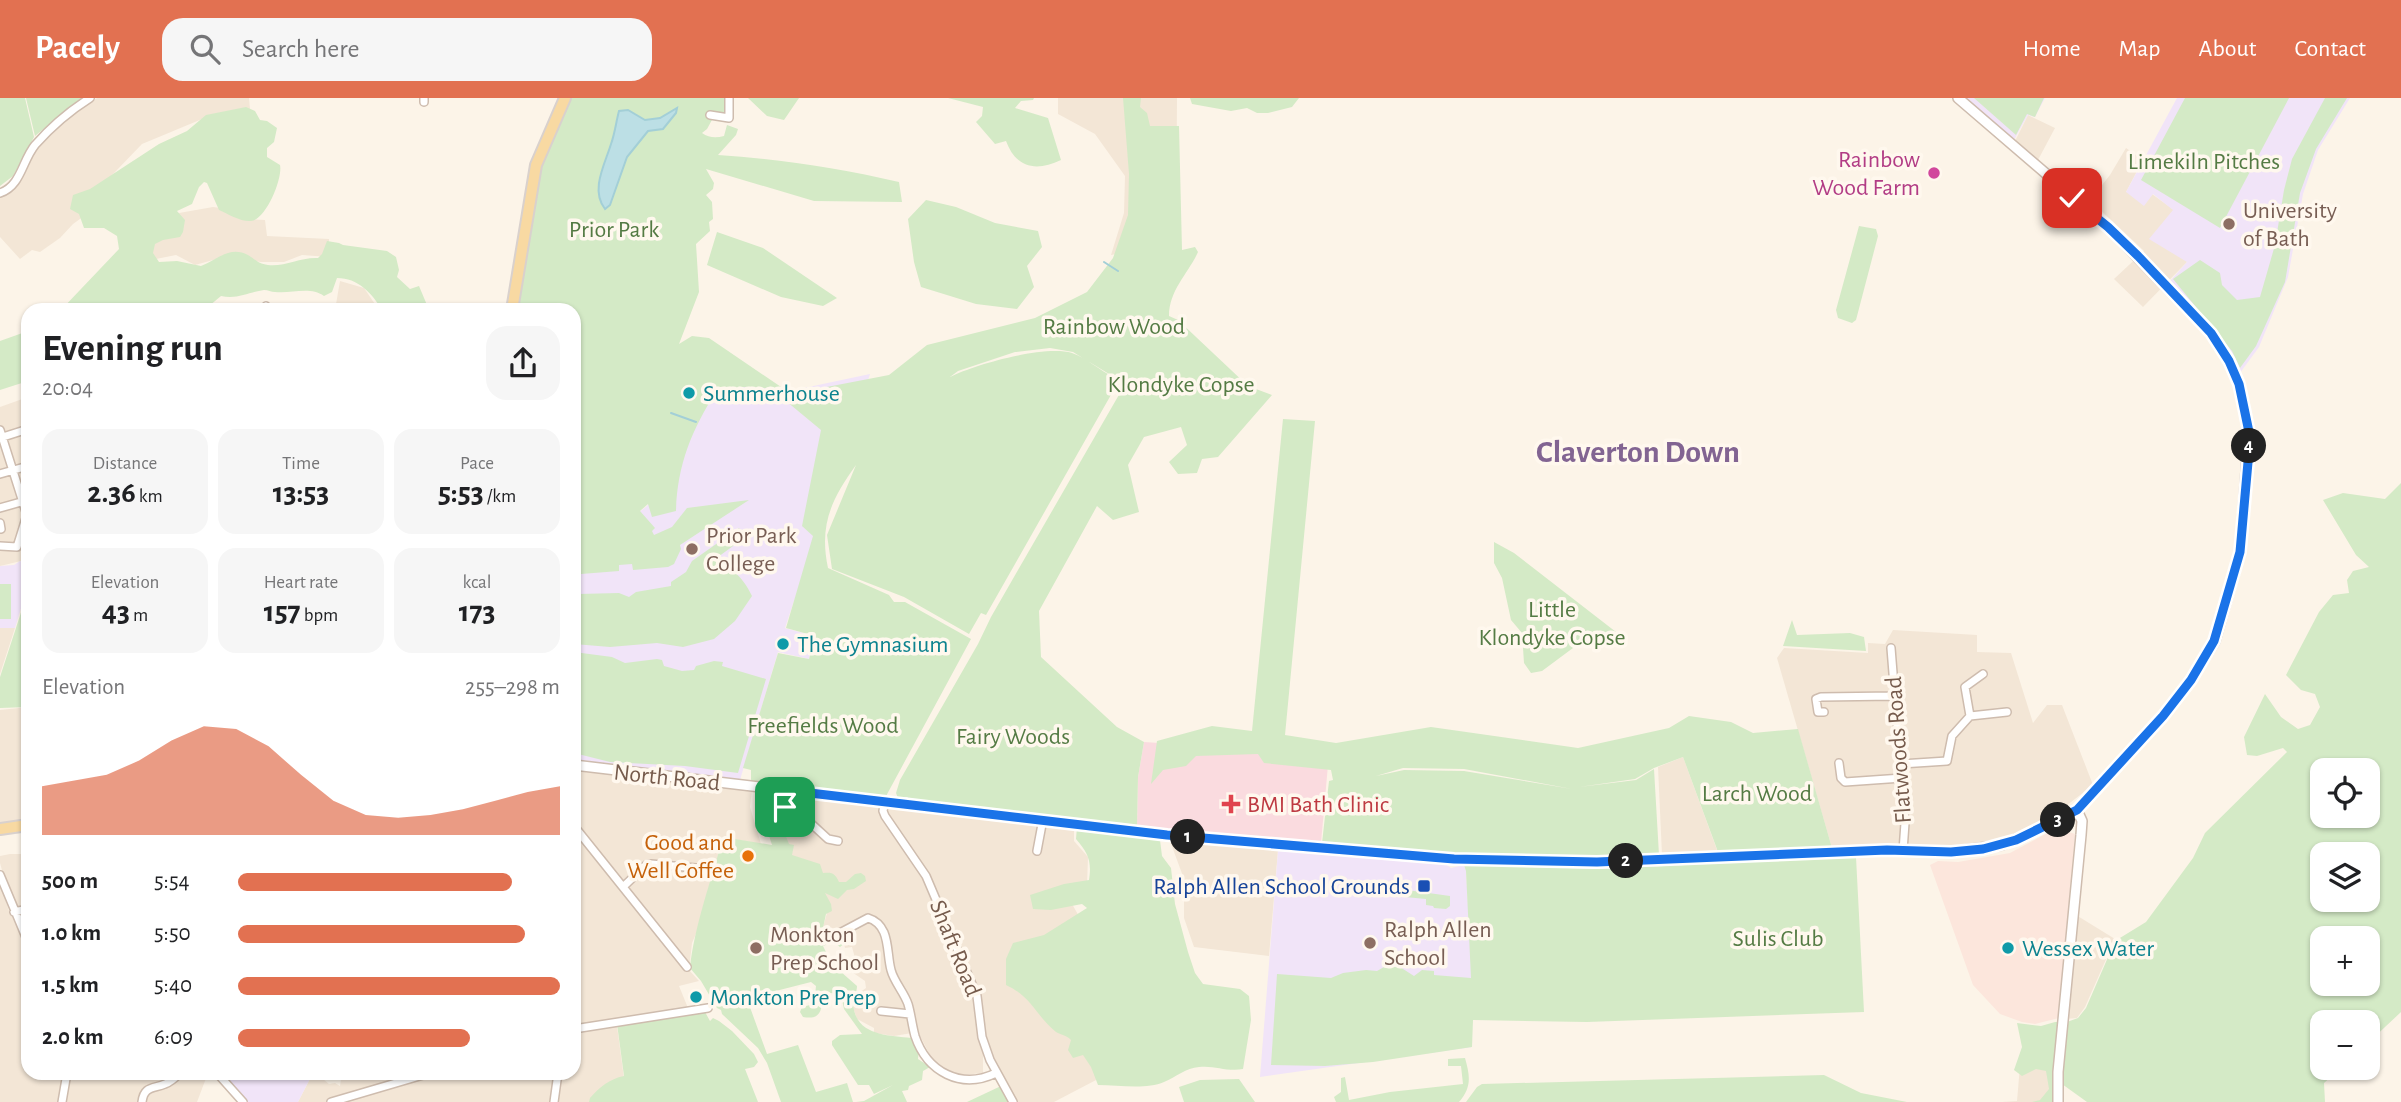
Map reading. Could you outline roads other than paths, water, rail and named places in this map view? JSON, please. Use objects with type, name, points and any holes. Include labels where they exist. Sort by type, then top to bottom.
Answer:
[{"type":"main road","points":[[513,303],[536,165],[565,98]]},
{"type":"main road","points":[[0,829],[21,826]]},
{"type":"street","points":[[0,193],[11,188],[33,148],[43,137],[90,98]]},
{"type":"street","points":[[710,115],[729,118],[729,98]]},
{"type":"street","points":[[1958,98],[2108,227],[2211,333],[2229,361],[2239,384],[2249,432],[2240,552],[2214,641],[2191,680],[2163,716],[2077,810],[2082,821],[2058,1072],[2058,1102]]},
{"type":"street","points":[[21,431],[1,435],[21,491]]},
{"type":"street","points":[[0,474],[21,468]]},
{"type":"street","points":[[0,508],[21,502]]},
{"type":"street","points":[[0,546],[14,548],[19,545],[21,538]]},
{"type":"street","name":"Flatwoods Road","points":[[1891,649],[1905,823],[1903,851]]},
{"type":"street","points":[[1970,716],[1965,687],[1983,674]]},
{"type":"street","points":[[1824,712],[1818,712],[1816,708],[1816,699],[1821,696],[1894,696]]},
{"type":"street","points":[[1901,764],[1947,761],[1952,736],[1970,716],[2007,712]]},
{"type":"street","points":[[1838,763],[1841,778],[1845,782],[1902,778]]},
{"type":"street","name":"North Road","points":[[581,766],[1208,839],[1463,859],[1610,862],[1903,851],[1951,852],[2002,845],[2077,810]]},
{"type":"street","points":[[776,789],[776,803],[783,805],[788,812],[804,817],[828,839],[838,841]]},
{"type":"street","name":"Shaft Road","points":[[885,801],[883,811],[926,876],[973,987],[979,1005],[982,1037],[996,1073],[1013,1102]]},
{"type":"street","points":[[1037,851],[1043,819]]},
{"type":"street","points":[[581,834],[687,967]]},
{"type":"street","points":[[624,886],[646,865],[696,868]]},
{"type":"street","points":[[0,875],[21,927]]},
{"type":"street","points":[[14,912],[21,910]]},
{"type":"street","points":[[836,935],[864,919],[876,921],[885,934],[891,970],[906,1000],[915,1035],[934,1068],[942,1074],[971,1079],[996,1073]]},
{"type":"street","points":[[581,1028],[708,1008]]},
{"type":"street","points":[[881,1011],[910,1014]]},
{"type":"street","points":[[62,1100],[66,1080]]},
{"type":"street","points":[[137,1085],[146,1090],[170,1080]]},
{"type":"street","points":[[223,1080],[243,1102]]},
{"type":"street","points":[[331,1102],[406,1080]]},
{"type":"street","points":[[554,1102],[557,1080]]},
{"type":"street","points":[[142,1102],[146,1090]]},
{"type":"water","points":[[677,108],[663,129],[648,131],[627,157],[610,205],[605,209],[599,194],[599,185],[619,111],[628,110],[645,120],[660,118]]},
{"type":"waterway","points":[[1104,262],[1118,271]]},
{"type":"waterway","points":[[671,413],[696,422]]},
{"type":"place","name":"Rainbow Wood Farm","points":[[1934,173]]},
{"type":"place","name":"University of Bath","points":[[2229,224]]},
{"type":"place","name":"Summerhouse","points":[[689,393]]},
{"type":"place","name":"Prior Park College","points":[[692,549]]},
{"type":"place","name":"The Gymnasium","points":[[783,644]]},
{"type":"place","name":"BMI Bath Clinic","points":[[1231,804]]},
{"type":"place","name":"Good and Well Coffee","points":[[748,856]]},
{"type":"place","name":"Ralph Allen School Grounds","points":[[1424,886]]},
{"type":"place","name":"Ralph Allen School","points":[[1370,943]]},
{"type":"place","name":"Monkton Prep School","points":[[756,948]]},
{"type":"place","name":"Wessex Water","points":[[2008,948]]},
{"type":"place","name":"Monkton Pre Prep","points":[[696,997]]},
{"type":"district","name":"Claverton Down","points":[[1638,451]]},
{"type":"park label","name":"Limekiln Pitches","points":[[2204,161]]},
{"type":"park label","name":"Prior Park","points":[[614,229]]},
{"type":"park label","name":"Rainbow Wood","points":[[1114,326]]},
{"type":"park label","name":"Klondyke Copse","points":[[1181,384]]},
{"type":"park label","name":"Little Klondyke Copse","points":[[1552,623]]},
{"type":"park label","name":"Freefields Wood","points":[[823,725]]},
{"type":"park label","name":"Fairy Woods","points":[[1013,736]]},
{"type":"park label","name":"Larch Wood","points":[[1757,793]]},
{"type":"park label","name":"Sulis Club","points":[[1778,938]]}]
